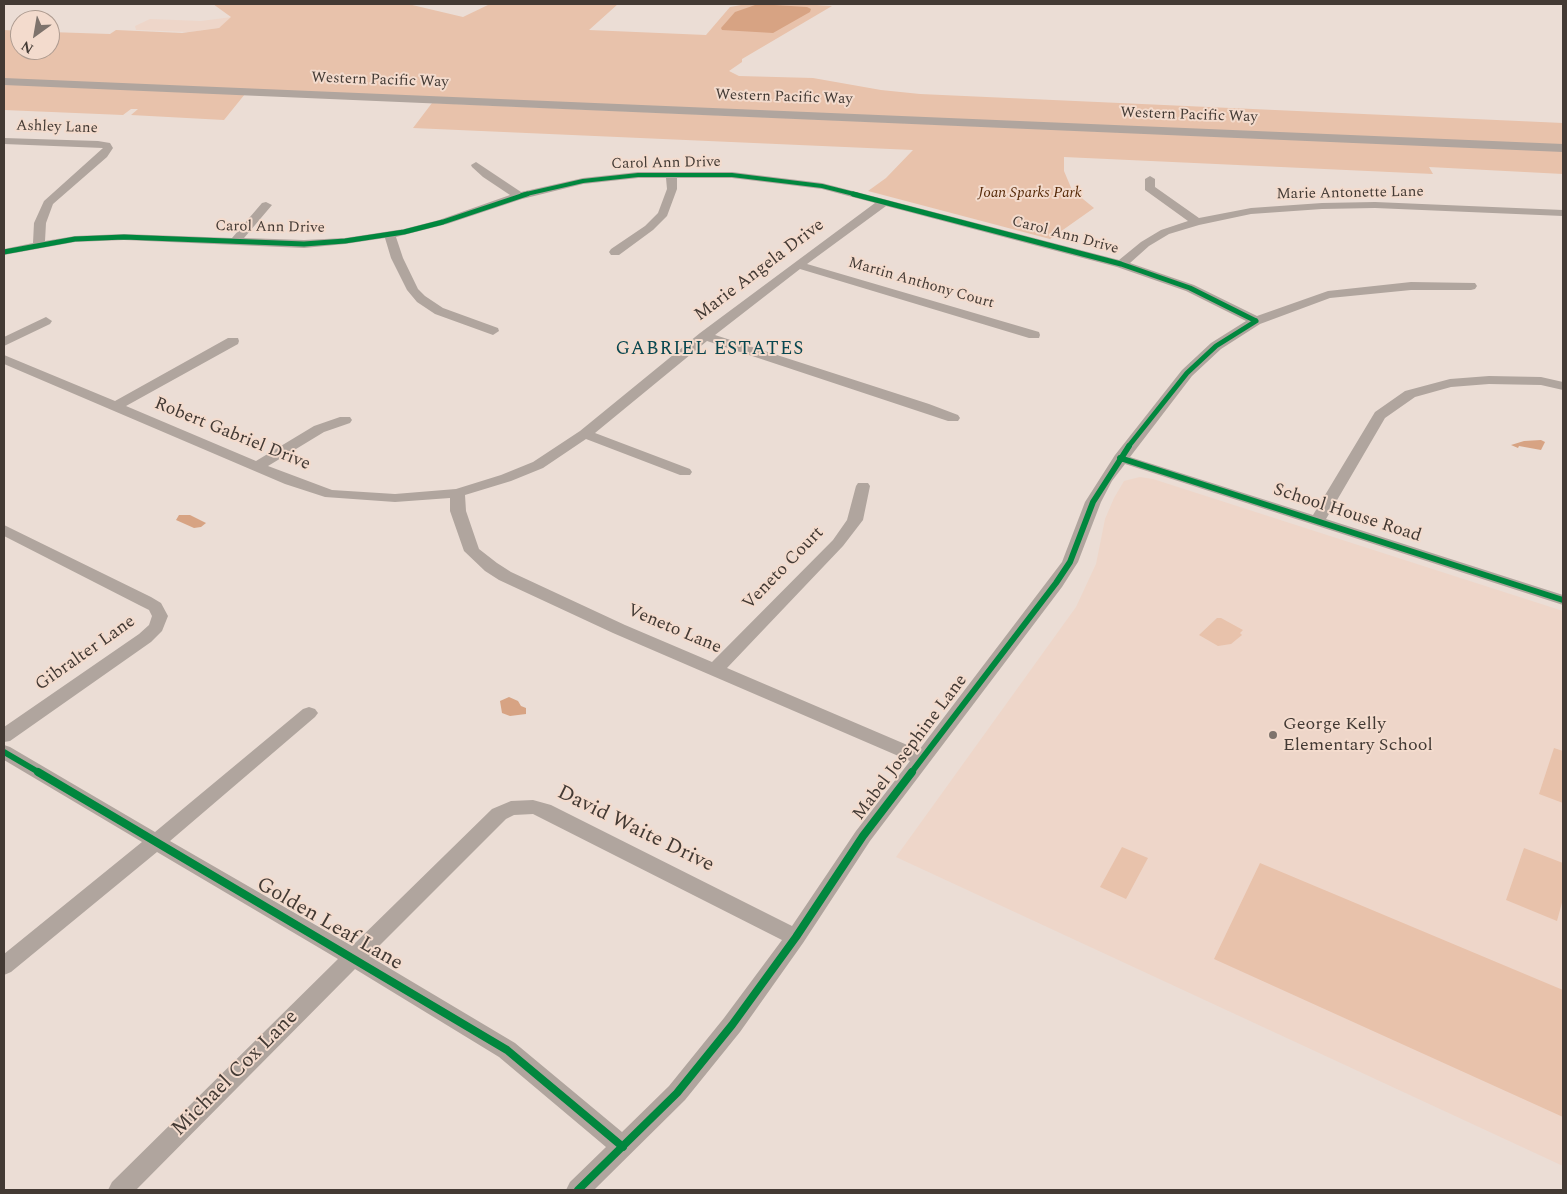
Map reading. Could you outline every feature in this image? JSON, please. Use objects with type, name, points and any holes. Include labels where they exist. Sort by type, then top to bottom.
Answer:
[{"type":"street","name":"Western Pacific Way","points":[[4,81],[1563,148]]},
{"type":"street","name":"Ashley Lane","points":[[4,141],[98,144],[106,145],[108,148],[103,156],[48,203],[40,223],[39,245]]},
{"type":"street","points":[[476,165],[487,175],[518,196]]},
{"type":"street","name":"Carol Ann Drive","points":[[4,252],[75,239],[124,236],[304,244],[390,236],[442,222],[518,196],[583,181],[609,177],[671,174],[732,175],[822,186],[1121,264],[1190,288],[1256,321]]},
{"type":"street","points":[[615,252],[649,228],[664,214],[672,189],[671,174]]},
{"type":"street","points":[[1150,179],[1149,188],[1196,222]]},
{"type":"street","name":"Marie Angela Drive","points":[[457,493],[506,478],[538,465],[585,434],[705,336],[884,202]]},
{"type":"street","points":[[235,241],[266,205]]},
{"type":"street","name":"Marie Antonette Lane","points":[[1121,264],[1145,244],[1165,232],[1196,222],[1251,212],[1322,206],[1375,206],[1563,213]]},
{"type":"street","points":[[390,236],[397,258],[413,290],[421,299],[439,311],[493,331]]},
{"type":"street","name":"Martin Anthony Court","points":[[798,265],[1034,334]]},
{"type":"street","name":"Mabel Josephine Lane","points":[[578,1190],[677,1093],[732,1026],[796,937],[863,836],[1070,562],[1092,502],[1120,458],[1187,374],[1216,346],[1256,321],[1328,295],[1411,286],[1471,286]]},
{"type":"street","points":[[4,342],[46,321]]},
{"type":"street","points":[[705,336],[953,418]]},
{"type":"street","points":[[115,407],[233,341]]},
{"type":"street","name":"Robert Gabriel Drive","points":[[4,358],[290,481],[330,494],[395,498],[457,493]]},
{"type":"street","points":[[1318,520],[1380,415],[1410,394],[1450,383],[1489,380],[1541,381],[1563,386]]},
{"type":"street","points":[[257,467],[319,430],[345,420]]},
{"type":"street","points":[[585,434],[685,472]]},
{"type":"street","name":"School House Road","points":[[1120,458],[1563,600]]},
{"type":"street","name":"Veneto Court","points":[[715,670],[838,543],[855,520],[863,486]]},
{"type":"street","name":"Veneto Lane","points":[[457,493],[458,511],[472,551],[490,567],[505,576],[619,629],[922,759]]},
{"type":"street","name":"Gibralter Lane","points":[[4,530],[145,601],[155,607],[160,616],[156,627],[145,638],[4,736]]},
{"type":"street","points":[[4,966],[156,842],[309,713]]},
{"type":"street","name":"Golden Leaf Lane","points":[[4,752],[471,1027],[507,1050],[623,1147]]},
{"type":"street","name":"David Waite Drive","points":[[352,958],[498,814],[511,808],[523,806],[544,810],[796,937]]},
{"type":"street","name":"Michael Cox Lane","points":[[120,1190],[352,958]]},
{"type":"shaded area","points":[[758,4],[807,7],[811,9],[810,12],[773,33],[722,30],[721,28],[735,12]]},
{"type":"shaded area","points":[[232,17],[219,28],[189,32],[136,30],[135,26],[150,19],[201,21]]},
{"type":"shaded area","points":[[1541,440],[1545,442],[1541,450],[1519,446],[1518,448],[1511,445],[1524,441]]},
{"type":"shaded area","name":"George Kelly Elementary School","points":[[1140,477],[1153,479],[1563,611],[1563,1166],[896,857],[1076,607],[1096,564],[1105,519],[1114,498],[1124,481]]},
{"type":"shaded area","points":[[179,515],[190,515],[206,523],[201,527],[194,528],[176,520]]},
{"type":"shaded area","points":[[509,697],[518,701],[521,706],[526,708],[526,714],[510,716],[502,713],[500,701]]},
{"type":"green space","points":[[213,4],[408,4],[463,17],[490,4],[618,4],[589,30],[706,35],[730,7],[747,4],[832,6],[742,59],[742,62],[729,71],[739,76],[813,78],[881,90],[920,94],[1563,123],[1563,146],[4,80],[4,30],[10,30],[10,60],[60,60],[60,32],[110,34],[116,30],[182,33],[219,28],[231,17]]},
{"type":"green space","points":[[4,84],[245,94],[224,120],[131,115],[138,109],[131,109],[123,115],[4,110]]},
{"type":"green space","name":"Joan Sparks Park","points":[[432,103],[1563,151],[1563,174],[1429,167],[1433,174],[1064,157],[1064,171],[1072,190],[1094,208],[1050,239],[868,191],[886,178],[913,150],[413,128]]},
{"type":"green space","points":[[1217,618],[1221,618],[1243,630],[1240,633],[1242,635],[1231,644],[1218,646],[1199,635]]},
{"type":"green space","points":[[1554,748],[1563,751],[1563,803],[1539,794]]},
{"type":"green space","points":[[1122,847],[1148,858],[1126,899],[1100,887]]},
{"type":"green space","points":[[1524,848],[1563,863],[1563,899],[1557,921],[1506,900]]},
{"type":"green space","points":[[1260,863],[1563,990],[1563,1117],[1214,959]]},
{"type":"cycle path","points":[[4,252],[75,239],[124,237],[304,244],[345,241],[404,232],[443,222],[519,196],[583,181],[638,175],[732,175],[822,186],[1121,264],[1190,288],[1256,321]]},
{"type":"cycle path","points":[[578,1190],[677,1093],[732,1025],[796,937],[863,836],[1056,583],[1070,562],[1093,502],[1120,458],[1187,373],[1216,346],[1256,321]]},
{"type":"cycle path","points":[[1120,458],[1563,600]]},
{"type":"cycle path","points":[[4,752],[471,1027],[507,1050],[623,1147]]},
{"type":"place","name":"George Kelly Elementary School","points":[[1273,735]]},
{"type":"district","name":"GABRIEL ESTATES","points":[[710,350]]}]
